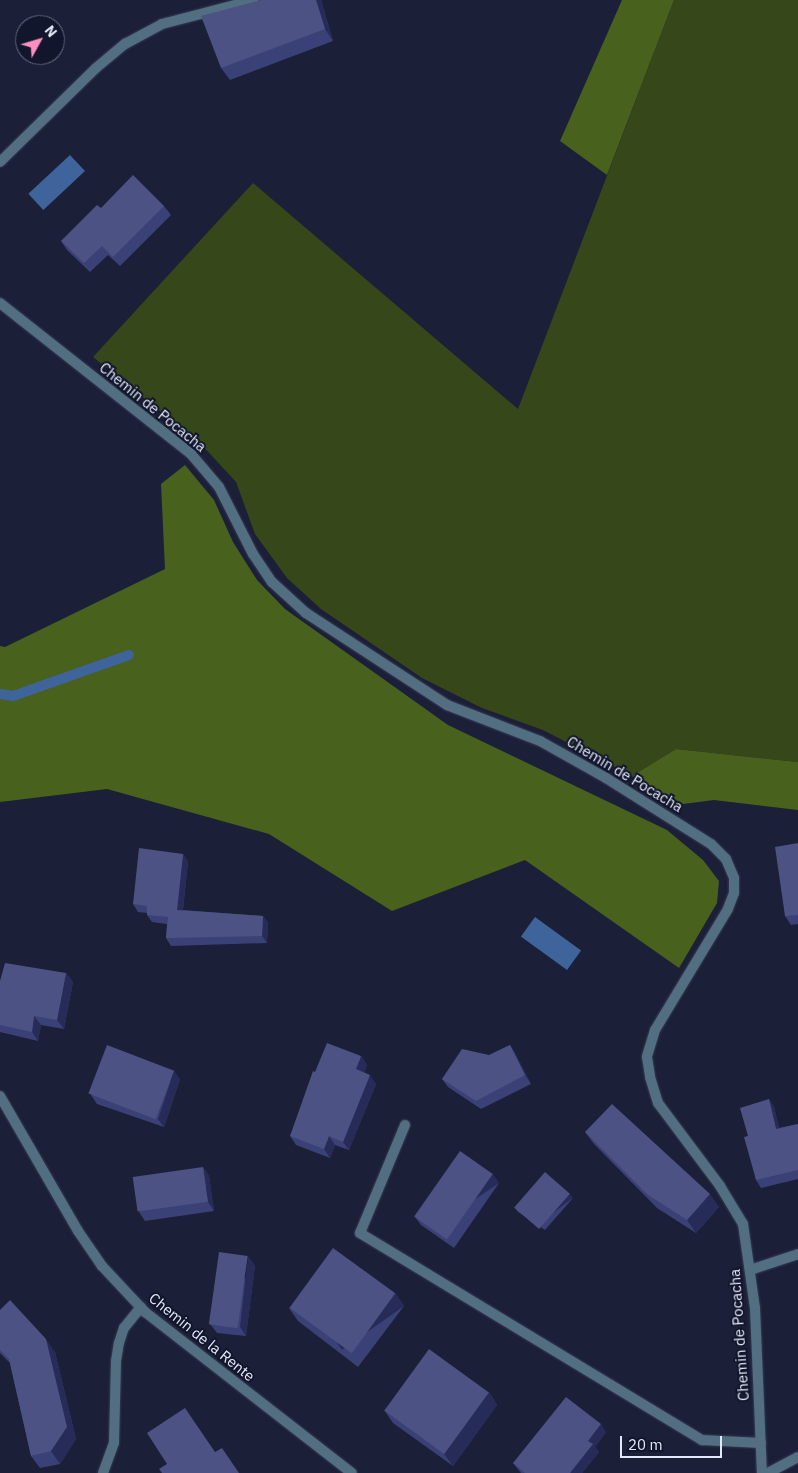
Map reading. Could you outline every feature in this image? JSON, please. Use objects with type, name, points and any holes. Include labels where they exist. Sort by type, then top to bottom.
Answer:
[{"type":"street","points":[[0,162],[96,68],[125,44],[162,24],[254,0]]},
{"type":"street","name":"Chemin de Pocacha","points":[[0,303],[191,454],[219,487],[253,554],[272,582],[306,613],[447,705],[540,741],[606,778],[711,844],[726,859],[734,878],[734,893],[728,909],[655,1030],[647,1056],[650,1077],[658,1103],[735,1209],[743,1224],[755,1308],[762,1473]]},
{"type":"street","name":"Chemin de la Rente","points":[[0,1096],[78,1231],[102,1266],[141,1307],[352,1473]]},
{"type":"street","points":[[405,1125],[360,1233],[702,1440],[761,1443]]},
{"type":"street","points":[[750,1270],[798,1254]]},
{"type":"street","points":[[102,1473],[114,1443],[116,1361],[119,1343],[124,1328],[141,1307]]},
{"type":"street","points":[[768,1473],[798,1457]]},
{"type":"green space","points":[[622,0],[674,0],[607,175],[560,141]]},
{"type":"green space","points":[[674,0],[798,0],[798,762],[676,749],[632,776],[543,730],[482,708],[422,678],[321,609],[287,578],[255,534],[236,482],[201,444],[93,357],[253,183],[518,409]]},
{"type":"green space","points":[[185,465],[214,500],[233,542],[257,580],[285,609],[448,725],[667,830],[703,860],[719,881],[717,903],[679,968],[525,860],[392,911],[269,834],[107,789],[0,802],[0,646],[5,647],[165,569],[161,484]]},
{"type":"green space","points":[[676,749],[798,762],[798,810],[714,800],[683,804],[632,776]]},
{"type":"water","points":[[70,155],[85,171],[43,210],[28,194]]},
{"type":"water","points":[[535,917],[581,951],[567,970],[521,936]]},
{"type":"building","points":[[261,0],[316,0],[325,29],[221,68],[201,16]]},
{"type":"building","points":[[133,175],[164,206],[113,257],[102,246],[84,263],[61,241],[97,205],[101,208]]},
{"type":"building","points":[[798,843],[798,915],[785,916],[775,847]]},
{"type":"building","points":[[139,848],[183,854],[177,910],[263,916],[262,936],[166,938],[168,917],[147,915],[147,906],[133,904]]},
{"type":"building","points":[[5,963],[66,973],[57,1020],[34,1016],[32,1032],[0,1025],[0,981]]},
{"type":"building","points":[[327,1043],[361,1056],[356,1069],[370,1075],[343,1142],[329,1136],[324,1149],[290,1136],[313,1071],[315,1072]]},
{"type":"building","points":[[107,1045],[174,1071],[156,1119],[88,1094]]},
{"type":"building","points":[[510,1045],[525,1075],[476,1101],[442,1079],[462,1049],[489,1055]]},
{"type":"building","points":[[769,1099],[776,1129],[798,1124],[798,1170],[756,1180],[744,1137],[748,1136],[740,1108]]},
{"type":"building","points":[[612,1104],[710,1194],[687,1220],[648,1195],[585,1132]]},
{"type":"building","points":[[460,1151],[493,1174],[447,1239],[414,1217]]},
{"type":"building","points":[[203,1167],[208,1202],[138,1212],[133,1177]]},
{"type":"building","points":[[545,1172],[570,1194],[539,1229],[514,1207]]},
{"type":"building","points":[[333,1248],[395,1293],[352,1353],[290,1308]]},
{"type":"building","points":[[219,1252],[248,1256],[238,1328],[209,1324]]},
{"type":"building","points":[[10,1300],[46,1339],[67,1427],[51,1451],[31,1456],[9,1359],[0,1350],[0,1310]]},
{"type":"building","points":[[429,1349],[489,1392],[444,1454],[384,1410]]},
{"type":"building","points":[[566,1397],[601,1424],[588,1441],[593,1444],[570,1473],[525,1473],[513,1463]]},
{"type":"building","points":[[185,1408],[215,1452],[222,1448],[239,1473],[162,1473],[159,1469],[167,1464],[147,1433]]},
{"type":"waterway","points":[[0,694],[13,696],[129,655]]}]
